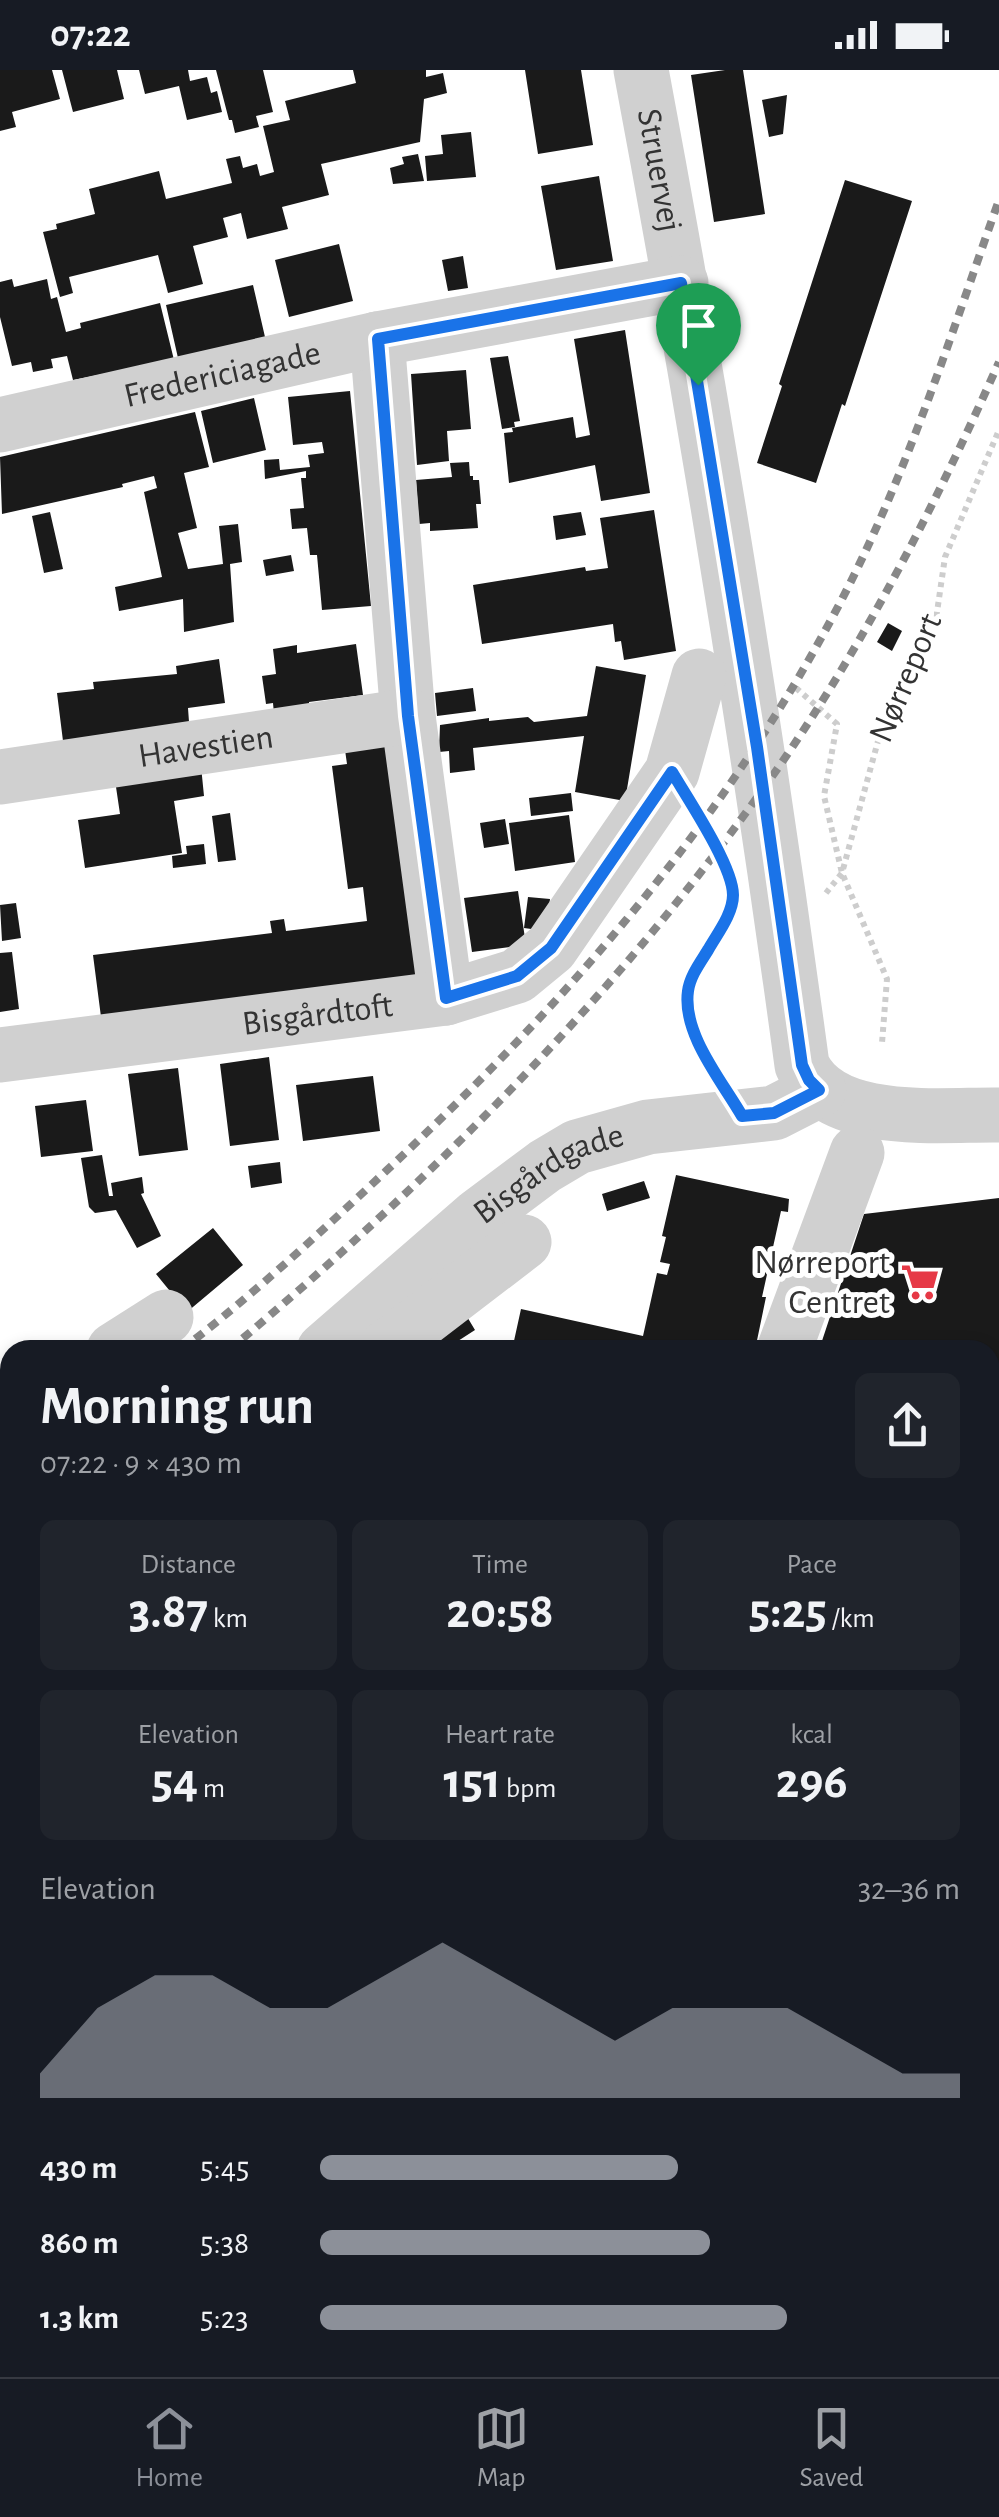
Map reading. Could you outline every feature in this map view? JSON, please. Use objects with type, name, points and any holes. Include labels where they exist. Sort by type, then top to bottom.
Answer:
[{"type":"street","name":"Struervej","points":[[641,70],[681,283],[756,737],[802,1065],[819,1090]]},
{"type":"street","name":"Fredericiagade","points":[[0,424],[378,339],[681,283]]},
{"type":"street","points":[[378,339],[408,716],[446,998]]},
{"type":"street","name":"Bisgårdtoft","points":[[0,1054],[446,998],[517,976],[551,948],[672,772],[699,676]]},
{"type":"street","name":"Havestien","points":[[0,777],[408,716]]},
{"type":"street","points":[[819,1090],[838,1102],[873,1110],[999,1116]]},
{"type":"street","name":"Bisgårdgade","points":[[335,1340],[478,1216],[577,1147],[648,1127],[774,1113],[819,1090]]},
{"type":"street","points":[[788,1340],[857,1153]]},
{"type":"street","points":[[396,1340],[524,1242]]},
{"type":"street","points":[[130,1340],[166,1317]]},
{"type":"path","name":"Nørreport","points":[[842,873],[878,741],[935,626],[944,557],[999,430]]},
{"type":"path","points":[[793,685],[838,724],[824,796],[842,873],[887,979],[882,1043]]},
{"type":"path","points":[[672,772],[717,850],[728,878]]},
{"type":"path","points":[[734,891],[732,908],[691,978],[687,994],[691,1022],[703,1049],[742,1116]]},
{"type":"building","points":[[0,70],[52,70],[60,99],[12,112],[16,127],[0,131]]},
{"type":"building","points":[[62,70],[117,70],[124,99],[73,112]]},
{"type":"building","points":[[139,70],[188,70],[190,81],[207,77],[211,93],[217,91],[222,112],[187,120],[179,86],[145,94]]},
{"type":"building","points":[[216,70],[263,70],[273,112],[256,116],[259,127],[235,133]]},
{"type":"building","points":[[353,70],[426,70],[426,77],[443,73],[447,93],[424,99],[420,142],[321,164],[329,195],[282,207],[288,229],[247,239],[241,213],[223,218],[228,237],[193,246],[203,284],[168,293],[158,255],[69,277],[73,293],[60,297],[43,232],[57,229],[56,224],[95,214],[89,189],[159,171],[166,199],[232,183],[226,159],[240,156],[243,168],[257,164],[260,176],[274,172],[263,126],[290,120],[285,101],[356,83]]},
{"type":"building","points":[[525,70],[581,70],[593,145],[538,154]]},
{"type":"building","points":[[743,70],[765,214],[714,222],[691,75]]},
{"type":"building","points":[[787,95],[783,134],[769,137],[762,100]]},
{"type":"building","points":[[471,132],[476,177],[427,181],[425,156],[443,154],[441,135]]},
{"type":"building","points":[[418,154],[424,181],[393,184],[390,168],[404,164],[402,157]]},
{"type":"building","points":[[599,176],[613,261],[556,270],[541,186]]},
{"type":"building","points":[[845,180],[912,201],[816,483],[757,463]]},
{"type":"building","points":[[339,244],[353,301],[289,317],[275,260]]},
{"type":"building","points":[[463,256],[468,288],[448,291],[442,260]]},
{"type":"building","points":[[12,279],[14,287],[47,279],[51,299],[57,297],[66,332],[81,328],[80,323],[160,303],[174,360],[73,380],[67,356],[51,359],[53,368],[33,372],[31,362],[12,366],[0,317],[0,282]]},
{"type":"building","points":[[253,285],[265,337],[178,358],[166,305]]},
{"type":"building","points":[[625,330],[650,493],[601,501],[595,465],[509,483],[504,433],[513,432],[512,428],[573,417],[576,438],[590,435],[574,339]]},
{"type":"building","points":[[508,356],[520,421],[514,422],[515,427],[502,429],[490,358]]},
{"type":"building","points":[[466,370],[471,429],[447,431],[449,461],[417,465],[411,374]]},
{"type":"building","points":[[350,391],[371,606],[322,610],[317,555],[310,555],[307,528],[292,529],[290,509],[304,508],[301,478],[306,478],[306,471],[265,479],[264,460],[279,459],[280,470],[310,467],[308,455],[324,453],[322,442],[293,445],[288,397]]},
{"type":"building","points":[[254,398],[266,450],[213,463],[201,411]]},
{"type":"building","points":[[195,412],[209,467],[184,473],[197,528],[178,533],[188,569],[223,564],[219,526],[238,524],[242,562],[230,564],[234,622],[184,632],[183,599],[119,611],[115,587],[162,577],[144,492],[157,488],[154,476],[122,484],[123,487],[2,514],[0,457]]},
{"type":"building","points":[[469,462],[470,476],[479,480],[478,528],[430,531],[430,523],[419,524],[416,480],[452,477],[450,463]]},
{"type":"building","points":[[654,510],[676,651],[624,660],[621,641],[615,642],[613,624],[482,644],[473,585],[585,567],[586,571],[608,568],[600,518]]},
{"type":"building","points":[[50,512],[63,569],[44,573],[32,516]]},
{"type":"building","points":[[581,512],[586,535],[556,540],[553,516]]},
{"type":"building","points":[[291,555],[294,571],[266,576],[263,560]]},
{"type":"building","points":[[888,623],[902,631],[892,651],[877,642]]},
{"type":"building","points":[[356,644],[363,695],[309,702],[311,720],[275,725],[273,703],[266,704],[262,676],[276,674],[273,649],[297,645],[297,653]]},
{"type":"building","points":[[219,659],[225,703],[188,708],[189,722],[63,741],[57,693],[94,689],[93,682],[177,674],[176,666]]},
{"type":"building","points":[[596,666],[646,675],[625,801],[575,792],[584,736],[473,748],[475,770],[450,773],[449,751],[439,752],[440,725],[489,718],[528,717],[534,722],[587,716]]},
{"type":"building","points":[[473,688],[476,711],[437,716],[435,693]]},
{"type":"building","points":[[404,742],[433,976],[101,1017],[93,955],[272,933],[270,921],[284,919],[286,931],[367,921],[363,887],[348,889],[332,766],[347,764],[345,750]]},
{"type":"building","points":[[201,766],[204,796],[174,801],[182,853],[85,868],[78,820],[120,814],[116,787]]},
{"type":"building","points":[[571,793],[573,811],[531,816],[529,798]]},
{"type":"building","points":[[230,813],[236,860],[218,862],[212,816]]},
{"type":"building","points":[[569,815],[575,862],[515,871],[509,823]]},
{"type":"building","points":[[505,819],[509,844],[484,848],[480,823]]},
{"type":"building","points":[[204,844],[206,864],[173,868],[172,856],[187,854],[186,846]]},
{"type":"building","points":[[518,891],[526,945],[472,952],[464,898]]},
{"type":"building","points":[[528,897],[550,899],[546,931],[524,928]]},
{"type":"building","points":[[16,903],[21,938],[2,941],[0,905]]},
{"type":"building","points":[[12,952],[19,1009],[0,1012],[0,953]]},
{"type":"building","points":[[269,1057],[279,1140],[230,1146],[220,1064]]},
{"type":"building","points":[[178,1068],[188,1150],[139,1156],[128,1074]]},
{"type":"building","points":[[373,1076],[380,1131],[303,1141],[296,1085]]},
{"type":"building","points":[[86,1100],[93,1151],[41,1157],[35,1106]]},
{"type":"building","points":[[102,1155],[109,1196],[113,1196],[111,1183],[142,1177],[141,1194],[161,1236],[137,1248],[116,1210],[95,1213],[89,1207],[81,1158]]},
{"type":"building","points":[[280,1162],[282,1183],[251,1188],[248,1166]]},
{"type":"building","points":[[676,1175],[789,1199],[788,1212],[781,1211],[757,1340],[514,1340],[521,1309],[643,1336],[657,1273],[667,1275],[670,1264],[660,1262],[666,1237],[662,1236]]},
{"type":"building","points":[[644,1181],[650,1198],[607,1211],[602,1194]]},
{"type":"building","name":"Nørreport Centret","points":[[999,1198],[999,1340],[822,1340],[864,1214]]},
{"type":"building","points":[[213,1228],[243,1265],[187,1312],[156,1274]]},
{"type":"building","points":[[466,1315],[475,1330],[460,1340],[437,1340],[434,1335]]},
{"type":"railway","points":[[194,1340],[361,1194],[517,1042],[638,905],[747,759],[796,681],[865,553],[927,403],[999,200]]},
{"type":"railway","points":[[241,1340],[374,1223],[512,1088],[642,945],[703,870],[796,742],[860,638],[948,473],[999,362]]},
{"type":"place","name":"Nørreport Centret","points":[[920,1282]]},
{"type":"route","points":[[681,283],[698,385],[757,747],[802,1065],[819,1090],[774,1113],[742,1116],[703,1049],[691,1022],[687,994],[691,978],[732,908],[734,891],[717,850],[672,772],[551,948],[517,976],[446,998],[408,716],[378,339],[681,283]]}]
